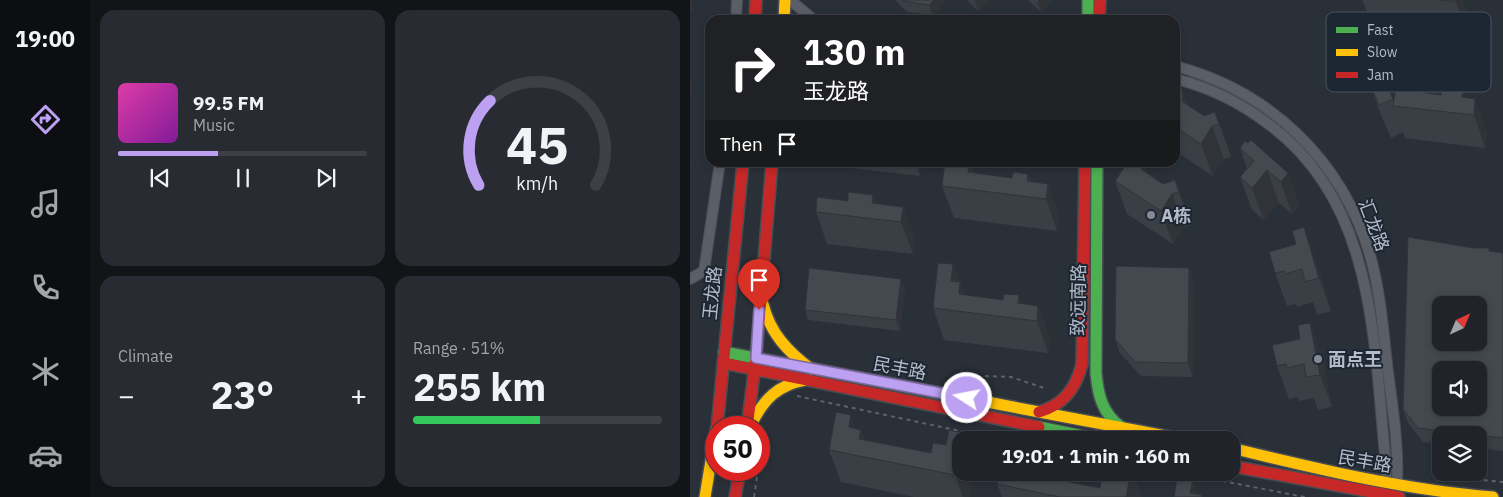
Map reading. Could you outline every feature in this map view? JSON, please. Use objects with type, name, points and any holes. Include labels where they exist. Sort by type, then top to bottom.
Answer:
[{"type":"main road","points":[[755,15],[756,0]]},
{"type":"main road","points":[[784,15],[785,0]]},
{"type":"main road","points":[[1088,0],[1088,15]]},
{"type":"main road","points":[[1099,15],[1100,0]]},
{"type":"main road","name":"玉龙路","points":[[717,416],[742,167]]},
{"type":"main road","points":[[750,416],[772,167]]},
{"type":"main road","name":"致远南路","points":[[1039,412],[1049,410],[1067,397],[1080,376],[1082,364],[1085,167]]},
{"type":"main road","name":"致远南路","points":[[1097,167],[1095,350],[1097,389],[1103,410],[1122,428]]},
{"type":"main road","points":[[760,294],[765,315],[780,341],[811,369]]},
{"type":"main road","name":"民丰路","points":[[723,358],[755,364],[811,369],[1138,431]]},
{"type":"main road","name":"民丰路","points":[[755,364],[805,380],[1058,431]]},
{"type":"main road","points":[[755,416],[771,394],[788,383],[805,380]]},
{"type":"main road","name":"民丰路","points":[[1240,450],[1335,474],[1444,493],[1493,497]]},
{"type":"main road","name":"民丰路","points":[[1240,468],[1391,496]]},
{"type":"main road","name":"玉龙路","points":[[705,497],[708,481]]},
{"type":"main road","points":[[735,497],[738,481]]},
{"type":"main road","points":[[1391,483],[1391,496]]},
{"type":"street","points":[[736,15],[737,0]]},
{"type":"street","points":[[790,0],[808,15]]},
{"type":"street","name":"汇龙路","points":[[1180,68],[1227,85],[1263,104],[1281,117],[1328,167],[1352,209],[1370,255],[1380,303],[1397,446],[1391,483]]},
{"type":"street","name":"汇龙路","points":[[1180,81],[1216,92],[1272,126],[1301,152],[1318,172],[1343,213],[1361,267],[1370,318],[1386,465],[1391,483]]},
{"type":"street","points":[[690,279],[704,271],[719,167]]},
{"type":"path","points":[[985,376],[1011,377],[1044,388]]},
{"type":"path","points":[[794,395],[960,431]]},
{"type":"path","points":[[1436,484],[1438,476],[1503,482]]},
{"type":"path","points":[[754,497],[756,481]]},
{"type":"path","points":[[1222,481],[1305,497]]},
{"type":"building","points":[[902,0],[934,0],[929,5]]},
{"type":"building","points":[[1182,87],[1183,102],[1204,116],[1215,112],[1219,124],[1212,126],[1201,144],[1180,130],[1180,88]]},
{"type":"building","points":[[1373,92],[1390,92],[1393,99],[1379,105]]},
{"type":"building","points":[[1395,92],[1420,92],[1441,95],[1441,92],[1463,92],[1462,97],[1475,99],[1474,115],[1393,106]]},
{"type":"building","points":[[1251,140],[1288,173],[1281,182],[1267,170],[1252,188],[1240,177],[1254,161],[1240,148],[1245,141],[1248,143]]},
{"type":"building","points":[[944,167],[968,167],[968,172],[1012,178],[1013,172],[1028,174],[1027,181],[1048,184],[1046,199],[942,186]]},
{"type":"building","points":[[1125,167],[1142,167],[1142,170],[1163,184],[1175,180],[1179,192],[1172,194],[1161,211],[1115,181]]},
{"type":"building","points":[[848,192],[873,195],[872,203],[903,207],[901,222],[816,212],[817,197],[848,201]]},
{"type":"building","points":[[1304,227],[1319,278],[1305,282],[1302,269],[1285,274],[1284,271],[1275,273],[1269,252],[1296,244],[1292,231]]},
{"type":"building","points":[[1408,237],[1473,248],[1489,248],[1489,251],[1503,253],[1503,438],[1487,436],[1487,426],[1432,426],[1432,430],[1418,428],[1403,409]]},
{"type":"building","points":[[938,263],[953,264],[951,281],[960,282],[959,294],[1003,300],[1004,294],[1019,295],[1018,303],[1038,306],[1037,321],[933,308]]},
{"type":"building","points":[[1116,266],[1189,268],[1188,363],[1135,362],[1115,339]]},
{"type":"building","points":[[809,268],[901,279],[896,320],[805,310]]},
{"type":"building","points":[[1310,323],[1320,375],[1306,377],[1304,364],[1287,368],[1286,364],[1277,366],[1272,345],[1300,339],[1298,325]]},
{"type":"building","points":[[836,412],[851,415],[849,427],[861,430],[859,439],[931,453],[933,443],[946,445],[949,430],[954,431],[952,431],[952,474],[829,450]]},
{"type":"building","points":[[998,481],[1064,481],[1100,488],[1101,481],[1129,481],[1126,497],[1060,497],[997,484]]},
{"type":"building","points":[[1176,481],[1193,481],[1190,493],[1202,495],[1202,497],[1174,497]]},
{"type":"traffic: fast","points":[[1088,0],[1088,15]]},
{"type":"traffic: fast","points":[[1097,167],[1096,373],[1098,389],[1105,410],[1121,427]]},
{"type":"traffic: fast","points":[[724,352],[950,395]]},
{"type":"traffic: fast","points":[[1039,427],[1059,431]]},
{"type":"traffic: slow","points":[[784,15],[785,0]]},
{"type":"traffic: slow","points":[[763,304],[775,333],[788,349],[811,369]]},
{"type":"traffic: slow","points":[[756,416],[773,394],[787,385],[805,380]]},
{"type":"traffic: slow","points":[[950,395],[1140,431]]},
{"type":"traffic: slow","points":[[1240,450],[1394,484],[1493,497]]},
{"type":"traffic: slow","points":[[705,497],[708,481]]},
{"type":"traffic: jam","points":[[755,15],[756,0]]},
{"type":"traffic: jam","points":[[1099,15],[1100,0]]},
{"type":"traffic: jam","points":[[718,416],[743,167]]},
{"type":"traffic: jam","points":[[749,416],[756,358],[772,167]]},
{"type":"traffic: jam","points":[[1039,412],[1055,405],[1068,394],[1076,381],[1082,364],[1085,167]]},
{"type":"traffic: jam","points":[[723,363],[1039,427]]},
{"type":"traffic: jam","points":[[1240,468],[1399,497]]},
{"type":"traffic: jam","points":[[735,497],[738,481]]},
{"type":"place","name":"A栋","points":[[1151,215]]},
{"type":"place","name":"面点王","points":[[1318,359]]},
{"type":"route","points":[[759,310],[756,358],[967,398]]}]
